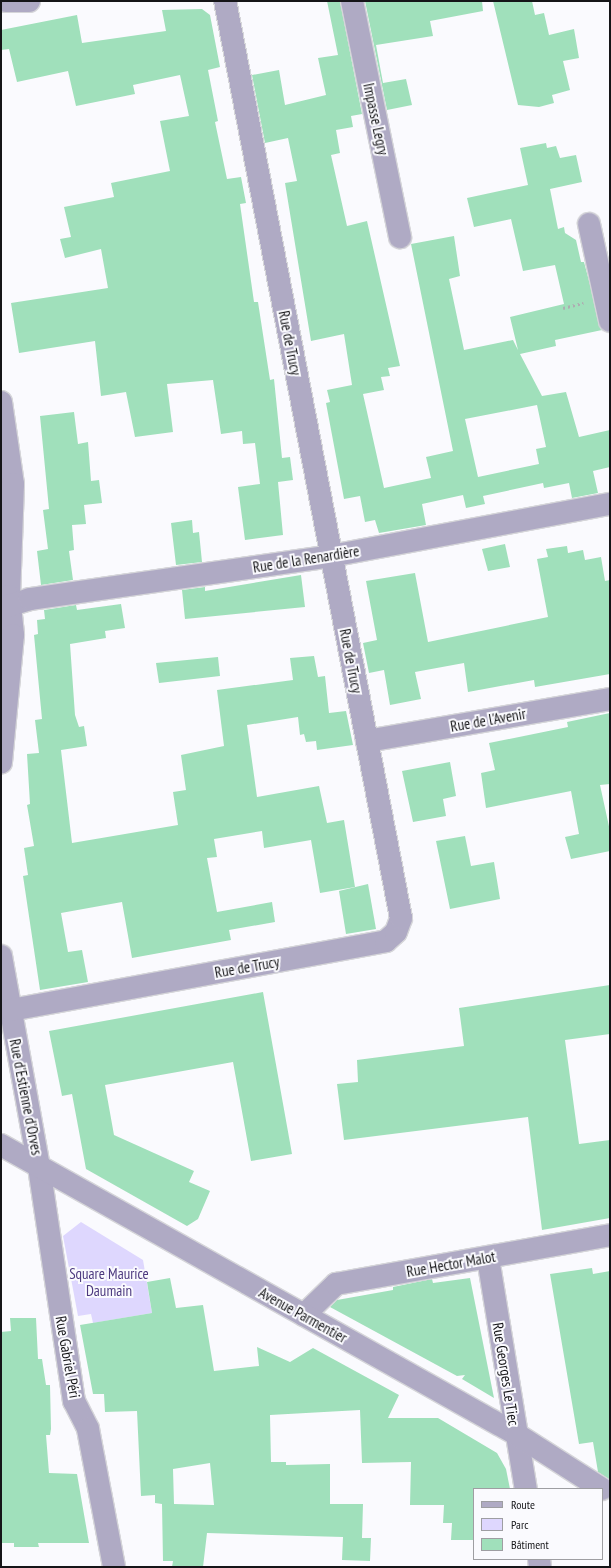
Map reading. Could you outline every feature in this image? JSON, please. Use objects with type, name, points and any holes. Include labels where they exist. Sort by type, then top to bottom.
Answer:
[{"type":"street","points":[[6,1],[29,1]]},
{"type":"street","name":"Rue de Trucy","points":[[11,1010],[386,941],[396,932],[401,918],[225,1]]},
{"type":"street","name":"Impasse Legry","points":[[352,1],[400,237]]},
{"type":"street","points":[[589,224],[610,321]]},
{"type":"street","points":[[1,402],[13,484],[5,607],[13,635],[1,762]]},
{"type":"street","name":"Rue de la Renardière","points":[[5,607],[30,599],[331,556],[610,504]]},
{"type":"street","name":"Rue de l'Avenir","points":[[367,741],[610,699]]},
{"type":"street","name":"Rue d'Estienne d'Orves","points":[[1,956],[40,1167]]},
{"type":"street","name":"Avenue Parmentier","points":[[1,1145],[516,1434],[600,1488]]},
{"type":"street","name":"Rue Gabriel Péri","points":[[40,1167],[74,1401],[88,1429],[114,1567]]},
{"type":"street","name":"Rue Hector Malot","points":[[304,1315],[336,1284],[610,1235]]},
{"type":"street","name":"Rue Georges Le Tiec","points":[[488,1258],[526,1488]]},
{"type":"green space","name":"Square Maurice Daumain","points":[[81,1222],[143,1260],[152,1313],[93,1323],[91,1314],[78,1316],[63,1236]]},
{"type":"building","points":[[327,1],[340,1],[362,114],[351,116],[353,127],[336,130],[340,153],[331,155],[347,226],[367,221],[400,366],[388,368],[390,376],[381,377],[384,390],[363,394],[384,488],[431,478],[426,457],[453,451],[411,244],[454,236],[460,276],[449,279],[464,350],[513,340],[518,350],[510,317],[564,304],[555,265],[523,271],[511,219],[474,227],[467,198],[528,185],[520,148],[546,143],[547,148],[556,146],[560,158],[576,155],[582,182],[550,189],[558,229],[564,227],[565,233],[576,240],[581,262],[584,262],[602,330],[555,340],[556,346],[520,354],[542,396],[566,392],[579,437],[610,430],[610,467],[593,471],[598,493],[572,498],[569,483],[544,488],[543,483],[483,496],[485,504],[466,508],[463,495],[422,504],[426,525],[379,533],[375,520],[365,522],[360,496],[344,499],[326,403],[330,402],[327,390],[352,385],[344,334],[311,341],[285,183],[297,181],[288,138],[265,143],[252,75],[279,70],[285,105],[326,95],[318,58],[338,55]],"holes":[[[537,405],[546,447],[536,449],[539,464],[478,477],[465,419]]]},
{"type":"building","points":[[365,1],[482,1],[483,11],[430,21],[433,36],[376,45],[383,83],[406,79],[412,105],[387,110]]},
{"type":"building","points":[[493,1],[532,1],[535,15],[544,13],[549,35],[574,29],[579,58],[563,61],[570,90],[552,95],[554,103],[539,107],[518,105]]},
{"type":"building","points":[[202,9],[210,15],[220,67],[208,70],[218,121],[215,122],[227,179],[241,177],[246,203],[240,204],[254,302],[258,302],[270,380],[274,379],[282,458],[290,457],[293,480],[278,482],[283,535],[245,540],[238,487],[260,484],[255,443],[243,444],[242,431],[221,434],[213,380],[167,384],[173,432],[135,437],[126,392],[101,396],[95,341],[19,353],[11,303],[108,288],[101,249],[65,258],[60,239],[71,237],[64,207],[114,197],[111,183],[170,171],[160,121],[189,116],[180,75],[133,85],[135,94],[76,106],[68,71],[17,82],[9,49],[1,50],[1,30],[77,15],[82,43],[166,31],[162,10]]},
{"type":"building","points":[[74,412],[78,444],[88,442],[91,481],[99,480],[102,503],[84,505],[86,524],[72,525],[74,550],[69,551],[73,580],[41,585],[37,551],[48,549],[43,510],[49,509],[40,416]]},
{"type":"building","points":[[192,520],[193,533],[199,532],[202,562],[176,565],[171,523]]},
{"type":"building","points":[[505,544],[510,567],[488,571],[482,549]]},
{"type":"building","points":[[567,546],[568,553],[583,550],[585,560],[601,557],[605,581],[610,580],[610,674],[535,687],[534,680],[468,692],[464,663],[415,672],[421,699],[390,705],[384,670],[369,673],[363,643],[377,640],[366,581],[415,573],[428,642],[548,617],[537,559],[548,557],[546,549]]},
{"type":"building","points":[[301,575],[305,607],[185,619],[182,590],[205,587],[205,591]]},
{"type":"building","points":[[121,604],[125,628],[105,631],[106,638],[70,644],[75,715],[79,727],[84,726],[87,746],[61,750],[72,843],[178,825],[173,792],[186,790],[181,755],[224,746],[217,690],[293,680],[290,658],[314,656],[318,677],[325,676],[329,713],[346,711],[353,745],[317,750],[316,741],[306,742],[304,734],[300,735],[298,717],[247,725],[257,797],[319,786],[327,823],[344,820],[355,887],[320,893],[311,840],[264,848],[262,831],[214,839],[217,857],[207,858],[217,912],[272,902],[275,922],[229,930],[231,940],[132,958],[122,902],[61,913],[68,952],[82,950],[88,982],[40,990],[23,876],[28,875],[24,848],[34,846],[27,805],[30,804],[27,754],[39,753],[35,720],[42,719],[34,635],[38,634],[37,620],[45,619],[44,610],[76,605],[77,610]]},
{"type":"building","points":[[218,657],[220,676],[159,683],[156,663]]},
{"type":"building","points":[[610,713],[610,784],[600,785],[610,831],[610,851],[571,859],[565,837],[579,834],[571,791],[486,808],[481,773],[495,770],[489,743],[568,727],[567,722]]},
{"type":"building","points":[[450,762],[456,796],[443,799],[446,816],[413,822],[402,771]]},
{"type":"building","points":[[465,836],[471,866],[494,862],[500,899],[450,909],[436,841]]},
{"type":"building","points":[[368,884],[376,929],[346,934],[339,891]]},
{"type":"building","points":[[610,985],[610,1034],[565,1040],[579,1144],[610,1140],[610,1218],[542,1230],[528,1117],[344,1140],[337,1084],[358,1082],[357,1060],[464,1046],[459,1008]]},
{"type":"building","points":[[263,992],[292,1154],[251,1161],[233,1062],[105,1085],[114,1135],[194,1171],[189,1182],[210,1191],[198,1219],[187,1226],[86,1169],[72,1094],[62,1096],[49,1031]]},
{"type":"building","points":[[592,1268],[593,1274],[610,1271],[610,1480],[598,1472],[593,1442],[579,1444],[550,1274]]},
{"type":"building","points":[[170,1278],[176,1308],[203,1305],[214,1371],[259,1366],[257,1347],[290,1362],[313,1348],[399,1395],[388,1418],[438,1418],[497,1453],[506,1469],[510,1488],[473,1488],[473,1540],[451,1540],[452,1523],[443,1523],[444,1505],[410,1505],[411,1462],[362,1463],[360,1410],[270,1415],[271,1462],[286,1462],[286,1465],[330,1464],[330,1504],[363,1504],[362,1538],[371,1538],[370,1561],[342,1560],[343,1537],[207,1533],[203,1567],[172,1567],[173,1561],[163,1561],[162,1504],[155,1503],[155,1495],[141,1496],[137,1411],[105,1412],[104,1394],[93,1394],[80,1325],[152,1313],[147,1282]],"holes":[[[210,1463],[214,1505],[174,1504],[173,1469]]]},
{"type":"building","points":[[470,1278],[494,1398],[462,1379],[465,1375],[457,1376],[330,1307],[337,1300],[393,1290],[393,1287],[432,1279],[433,1283]]},
{"type":"building","points":[[10,1318],[36,1318],[38,1359],[42,1359],[46,1385],[50,1385],[51,1429],[50,1435],[46,1435],[49,1473],[77,1474],[89,1543],[38,1543],[39,1547],[14,1547],[14,1543],[1,1543],[1,1332],[11,1331]]}]
